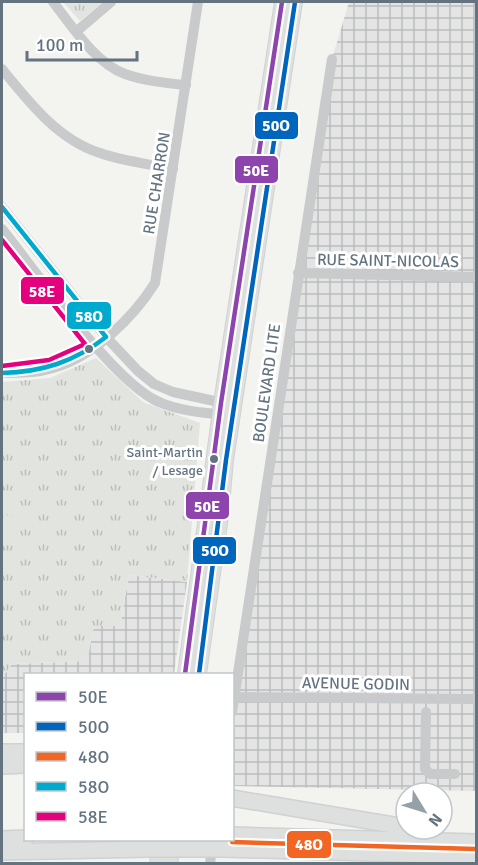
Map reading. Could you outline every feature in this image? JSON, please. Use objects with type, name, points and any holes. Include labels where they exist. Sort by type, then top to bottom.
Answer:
[{"type":"highway","points":[[2,752],[24,752]]},
{"type":"highway","points":[[2,766],[24,765]]},
{"type":"highway","points":[[234,798],[394,825]]},
{"type":"highway","points":[[234,835],[394,839]]},
{"type":"highway","points":[[2,839],[24,838]]},
{"type":"highway","points":[[453,841],[477,842]]},
{"type":"highway","points":[[2,852],[155,844],[219,844],[477,856]]},
{"type":"highway","points":[[401,864],[448,854]]},
{"type":"main road","points":[[199,673],[227,410],[282,2]]},
{"type":"main road","points":[[185,673],[295,2]]},
{"type":"main road","points":[[170,864],[174,841]]},
{"type":"main road","points":[[155,844],[157,864]]},
{"type":"street","points":[[52,2],[95,53],[122,73],[142,80],[186,85]]},
{"type":"street","points":[[76,31],[111,2]]},
{"type":"street","name":"RUE CHARRON","points":[[2,373],[50,369],[68,363],[96,346],[142,304],[155,283],[198,2]]},
{"type":"street","name":"BOULEVARD LITE","points":[[234,702],[332,59]]},
{"type":"street","points":[[2,69],[24,97],[76,143],[100,153],[173,169]]},
{"type":"street","points":[[2,207],[106,337],[154,384],[227,410]]},
{"type":"street","points":[[2,229],[96,346],[127,379],[148,396],[160,403],[227,410]]},
{"type":"street","name":"RUE SAINT-NICOLAS","points":[[298,273],[477,277]]},
{"type":"street","name":"AVENUE GODIN","points":[[235,697],[477,699]]},
{"type":"street","points":[[426,712],[425,769],[430,774],[455,774]]},
{"type":"street","points":[[210,864],[219,844]]},
{"type":"shaded area","points":[[349,2],[476,2],[476,791],[454,791],[454,781],[394,781],[394,789],[234,786],[235,697],[332,59]]},
{"type":"shaded area","points":[[129,575],[187,582],[174,673],[24,673],[24,733],[2,733],[2,678],[12,664],[87,661],[94,626],[120,626]]},
{"type":"green space","points":[[63,2],[103,2],[80,21]]},
{"type":"green space","points":[[96,358],[143,402],[200,423],[187,582],[129,575],[120,626],[94,626],[87,661],[12,664],[2,678],[2,382],[50,378]]},
{"type":"green space","points":[[5,515],[15,517],[20,523],[18,536],[10,545],[3,546],[2,518]]},
{"type":"transit line","name":"50E","points":[[185,673],[221,403],[282,2]]},
{"type":"transit line","name":"50O","points":[[199,673],[226,460],[295,2]]},
{"type":"transit line","name":"58O","points":[[2,207],[106,337],[82,353],[57,364],[44,368],[2,373]]},
{"type":"transit line","name":"58E","points":[[2,240],[85,344],[49,360],[2,366]]},
{"type":"transit line","name":"48O","points":[[232,842],[476,849]]},
{"type":"place","name":"Saint-Martin / Lesage","points":[[214,459]]}]
